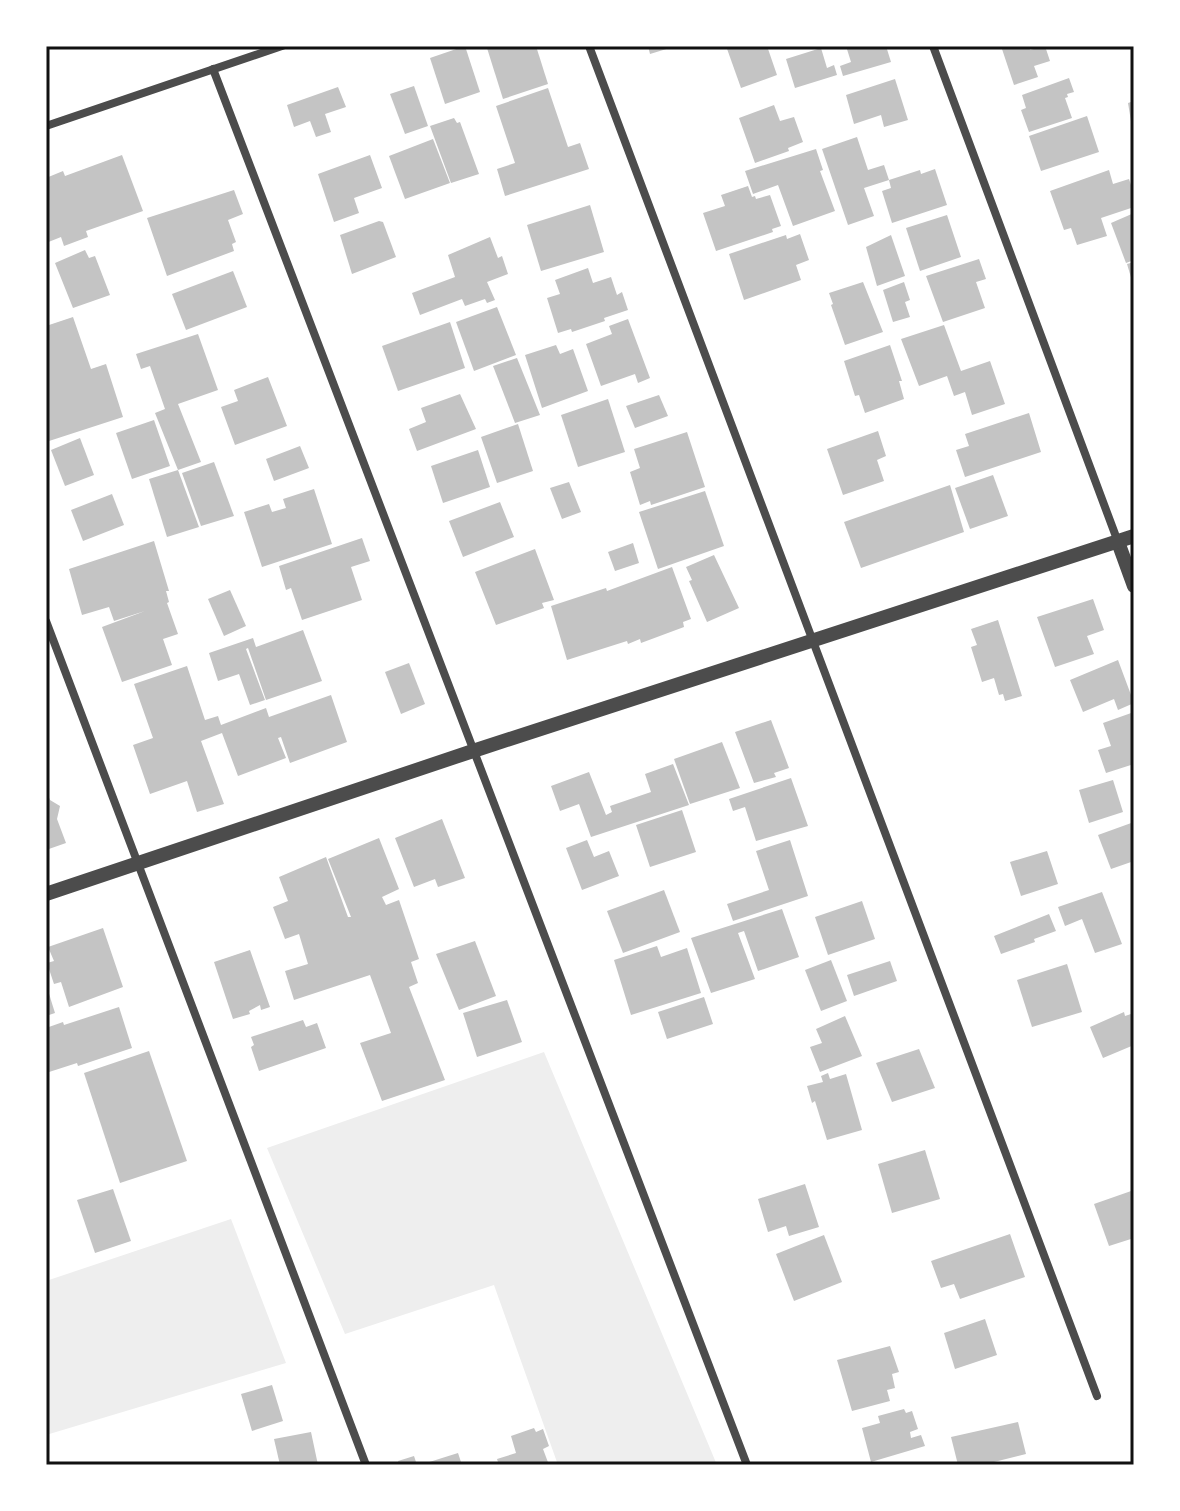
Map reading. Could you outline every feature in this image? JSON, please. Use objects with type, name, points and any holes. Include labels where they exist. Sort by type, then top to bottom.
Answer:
[{"type":"street","points":[[46,126],[282,46]]},
{"type":"street","points":[[589,46],[1097,1396]]},
{"type":"street","points":[[933,46],[1134,586]]},
{"type":"street","points":[[213,69],[747,1465]]},
{"type":"street","points":[[46,894],[1134,536]]},
{"type":"street","points":[[46,621],[366,1465]]},
{"type":"shaded area","points":[[544,1052],[717,1465],[558,1465],[494,1285],[345,1334],[267,1148]]},
{"type":"shaded area","points":[[231,1219],[286,1363],[46,1435],[46,1281]]},
{"type":"building","points":[[465,46],[480,92],[445,104],[430,58]]},
{"type":"building","points":[[536,46],[548,84],[503,99],[487,48]]},
{"type":"building","points":[[648,46],[673,46],[673,47],[650,54]]},
{"type":"building","points":[[726,46],[767,46],[777,75],[741,88]]},
{"type":"building","points":[[846,46],[886,46],[891,62],[843,76],[840,66],[851,62]]},
{"type":"building","points":[[1001,46],[1029,46],[1030,50],[1045,46],[1050,61],[1034,66],[1038,77],[1014,85]]},
{"type":"building","points":[[821,48],[827,68],[834,65],[837,75],[795,88],[786,59]]},
{"type":"building","points":[[1069,78],[1074,92],[1065,98],[1072,118],[1029,132],[1021,110],[1026,108],[1022,95]]},
{"type":"building","points":[[895,79],[908,120],[884,127],[881,115],[854,124],[846,95]]},
{"type":"building","points":[[414,86],[428,126],[405,134],[390,94]]},
{"type":"building","points":[[338,87],[346,107],[325,114],[331,132],[316,137],[310,121],[294,127],[287,105]]},
{"type":"building","points":[[548,88],[568,147],[580,143],[589,169],[505,196],[497,169],[515,163],[496,106]]},
{"type":"building","points":[[1134,101],[1134,127],[1132,127],[1128,103]]},
{"type":"building","points":[[774,105],[780,121],[794,117],[803,142],[788,148],[789,151],[755,163],[739,118]]},
{"type":"building","points":[[1087,116],[1099,152],[1041,171],[1029,136]]},
{"type":"building","points":[[454,118],[457,123],[460,122],[479,174],[451,183],[430,126]]},
{"type":"building","points":[[857,137],[868,170],[884,165],[889,180],[864,188],[874,216],[848,225],[822,149]]},
{"type":"building","points":[[433,139],[450,183],[405,199],[389,156]]},
{"type":"building","points":[[816,149],[823,170],[820,171],[835,211],[793,226],[778,185],[753,194],[745,171]]},
{"type":"building","points":[[122,155],[143,211],[86,231],[88,237],[64,246],[61,237],[46,243],[46,178],[63,171],[65,176]]},
{"type":"building","points":[[370,155],[382,188],[354,198],[359,213],[334,222],[318,174]]},
{"type":"building","points":[[935,169],[947,205],[892,223],[882,191],[891,188],[889,180],[920,170],[921,174]]},
{"type":"building","points":[[1109,170],[1113,184],[1129,179],[1134,207],[1101,218],[1107,236],[1077,245],[1071,228],[1064,230],[1050,191]]},
{"type":"building","points":[[748,186],[756,199],[770,195],[781,226],[772,229],[773,232],[716,251],[703,213],[725,206],[721,195]]},
{"type":"building","points":[[234,190],[243,214],[228,220],[236,242],[232,244],[234,251],[167,276],[147,218]]},
{"type":"building","points":[[590,205],[604,252],[541,271],[527,225]]},
{"type":"building","points":[[1134,213],[1134,260],[1126,263],[1111,223]]},
{"type":"building","points":[[947,215],[961,257],[920,271],[906,228]]},
{"type":"building","points":[[383,222],[396,257],[352,274],[340,235]]},
{"type":"building","points":[[800,234],[809,260],[796,265],[801,280],[744,300],[729,254],[786,235],[787,239]]},
{"type":"building","points":[[891,235],[905,276],[877,286],[866,247]]},
{"type":"building","points":[[490,237],[498,258],[502,256],[508,274],[487,282],[495,300],[487,303],[485,299],[465,306],[462,299],[420,315],[412,293],[455,277],[448,255]]},
{"type":"building","points":[[85,250],[89,258],[95,256],[110,295],[73,308],[55,263]]},
{"type":"building","points":[[979,259],[986,279],[976,282],[985,308],[943,322],[926,276]]},
{"type":"building","points":[[1134,262],[1134,284],[1133,284],[1127,264]]},
{"type":"building","points":[[588,268],[593,283],[611,277],[617,295],[622,292],[628,310],[572,332],[571,329],[558,333],[547,298],[560,294],[555,280]]},
{"type":"building","points":[[233,271],[247,307],[186,330],[172,294]]},
{"type":"building","points":[[863,282],[883,332],[845,345],[829,293]]},
{"type":"building","points":[[904,282],[910,300],[905,302],[910,317],[893,322],[883,290]]},
{"type":"building","points":[[497,307],[516,355],[474,371],[456,322]]},
{"type":"building","points":[[73,317],[91,369],[106,364],[123,417],[46,442],[46,326]]},
{"type":"building","points":[[628,319],[650,378],[638,383],[635,374],[601,386],[586,344],[612,334],[609,326]]},
{"type":"building","points":[[450,322],[465,368],[398,391],[382,346]]},
{"type":"building","points":[[944,325],[961,371],[990,361],[1005,404],[972,415],[965,392],[954,396],[947,376],[919,386],[901,339]]},
{"type":"building","points":[[198,334],[218,390],[178,404],[201,462],[178,470],[155,413],[165,409],[150,366],[141,369],[136,354]]},
{"type":"building","points":[[556,345],[560,354],[573,349],[588,391],[542,408],[525,355]]},
{"type":"building","points":[[890,345],[902,381],[899,381],[904,399],[865,413],[859,395],[855,396],[844,361]]},
{"type":"building","points":[[517,358],[540,415],[515,423],[493,366]]},
{"type":"building","points":[[268,377],[287,426],[235,445],[221,407],[238,401],[234,390]]},
{"type":"building","points":[[460,394],[476,429],[417,451],[409,429],[426,422],[421,408]]},
{"type":"building","points":[[659,395],[668,416],[635,428],[626,406]]},
{"type":"building","points":[[608,399],[625,452],[578,467],[561,415]]},
{"type":"building","points":[[1029,413],[1041,452],[965,477],[956,450],[969,446],[965,434]]},
{"type":"building","points":[[154,420],[170,466],[132,479],[116,433]]},
{"type":"building","points":[[518,424],[533,471],[497,483],[481,437]]},
{"type":"building","points":[[878,431],[886,456],[877,460],[884,481],[843,495],[827,449]]},
{"type":"building","points":[[687,432],[705,487],[651,505],[650,501],[640,505],[630,472],[640,468],[634,449]]},
{"type":"building","points":[[80,438],[94,475],[65,486],[51,450]]},
{"type":"building","points":[[300,446],[309,468],[274,481],[266,459]]},
{"type":"building","points":[[478,450],[490,487],[443,503],[431,466]]},
{"type":"building","points":[[214,462],[234,516],[201,526],[182,473]]},
{"type":"building","points":[[178,470],[199,527],[167,537],[149,479]]},
{"type":"building","points":[[993,475],[1008,516],[970,529],[955,488]]},
{"type":"building","points":[[569,482],[581,512],[562,519],[550,488]]},
{"type":"building","points":[[950,485],[964,532],[861,568],[844,522]]},
{"type":"building","points":[[314,489],[332,544],[262,567],[244,512],[269,504],[272,512],[286,508],[283,499]]},
{"type":"building","points":[[705,491],[724,546],[658,569],[639,512]]},
{"type":"building","points":[[112,494],[124,525],[83,541],[71,510]]},
{"type":"building","points":[[500,502],[514,537],[463,557],[449,521]]},
{"type":"building","points":[[362,538],[370,561],[351,567],[362,600],[302,620],[291,588],[286,590],[279,566]]},
{"type":"building","points":[[154,541],[169,591],[166,591],[167,603],[178,634],[163,639],[172,665],[122,682],[102,627],[145,611],[114,621],[109,607],[82,615],[69,569]]},
{"type":"building","points":[[633,543],[639,563],[615,571],[608,552]]},
{"type":"building","points":[[535,549],[554,600],[542,603],[544,608],[496,625],[475,572]]},
{"type":"building","points":[[714,555],[739,608],[707,622],[686,567]]},
{"type":"building","points":[[672,567],[691,619],[683,622],[684,627],[641,643],[640,639],[628,644],[627,641],[567,660],[551,606],[606,588],[607,591]]},
{"type":"building","points":[[230,590],[246,626],[224,636],[208,599]]},
{"type":"building","points":[[1093,599],[1104,630],[1087,636],[1094,654],[1055,667],[1037,617]]},
{"type":"building","points":[[998,620],[1022,696],[1005,701],[1003,694],[999,695],[994,678],[982,682],[971,647],[977,645],[971,629]]},
{"type":"building","points":[[303,630],[322,681],[266,700],[248,648],[265,700],[250,705],[239,674],[218,681],[209,653],[253,638],[256,647]]},
{"type":"building","points":[[1118,660],[1134,703],[1118,710],[1114,699],[1083,712],[1070,680]]},
{"type":"building","points":[[409,663],[425,704],[401,714],[385,672]]},
{"type":"building","points":[[187,666],[205,720],[218,716],[221,725],[266,708],[269,717],[331,695],[347,742],[290,763],[281,737],[278,738],[286,758],[238,776],[222,733],[201,741],[224,804],[197,812],[187,781],[150,794],[133,745],[153,738],[134,684]]},
{"type":"building","points":[[1134,712],[1134,764],[1106,773],[1098,750],[1111,746],[1103,723]]},
{"type":"building","points":[[771,720],[789,768],[774,773],[776,777],[754,783],[735,732]]},
{"type":"building","points":[[722,742],[740,788],[690,804],[674,759]]},
{"type":"building","points":[[673,764],[689,805],[591,837],[579,804],[560,811],[551,786],[589,772],[606,815],[612,812],[610,806],[651,792],[645,774]]},
{"type":"building","points":[[791,778],[808,826],[756,841],[745,807],[733,811],[729,799]]},
{"type":"building","points":[[1113,780],[1123,812],[1089,823],[1079,790]]},
{"type":"building","points":[[46,790],[50,800],[60,806],[57,819],[66,843],[46,850]]},
{"type":"building","points":[[682,810],[696,852],[650,867],[636,825]]},
{"type":"building","points":[[442,819],[465,878],[438,887],[435,879],[414,887],[395,838]]},
{"type":"building","points":[[1134,822],[1134,861],[1111,869],[1098,835]]},
{"type":"building","points":[[379,838],[399,889],[382,897],[386,905],[399,900],[419,959],[411,962],[418,983],[409,987],[445,1080],[382,1101],[360,1043],[391,1033],[370,975],[294,1000],[285,971],[308,964],[299,934],[285,939],[273,907],[288,901],[279,877],[326,857],[348,917],[351,917],[328,859]]},
{"type":"building","points":[[587,840],[594,857],[609,851],[619,876],[582,890],[566,848]]},
{"type":"building","points":[[790,840],[808,896],[733,921],[727,904],[769,890],[756,851]]},
{"type":"building","points":[[1047,851],[1058,884],[1021,896],[1010,862]]},
{"type":"building","points":[[664,890],[680,932],[623,953],[607,911]]},
{"type":"building","points":[[1102,892],[1122,944],[1095,953],[1082,919],[1065,926],[1058,907]]},
{"type":"building","points":[[862,901],[875,939],[828,955],[815,917]]},
{"type":"building","points":[[782,909],[799,957],[758,971],[744,931],[738,933],[755,979],[711,993],[691,938]]},
{"type":"building","points":[[1049,914],[1056,931],[1001,954],[994,936]]},
{"type":"building","points":[[103,928],[123,987],[69,1007],[61,982],[54,984],[47,963],[54,961],[48,947]]},
{"type":"building","points":[[475,941],[496,996],[459,1010],[436,954]]},
{"type":"building","points":[[657,946],[661,957],[687,948],[701,993],[631,1015],[614,960]]},
{"type":"building","points":[[250,950],[270,1007],[261,1010],[260,1005],[249,1011],[250,1014],[233,1019],[214,962]]},
{"type":"building","points":[[831,960],[847,1001],[821,1011],[805,970]]},
{"type":"building","points":[[890,961],[897,981],[854,996],[847,975]]},
{"type":"building","points":[[1067,964],[1082,1012],[1032,1027],[1017,980]]},
{"type":"building","points":[[46,984],[55,1013],[46,1016]]},
{"type":"building","points":[[704,997],[713,1024],[667,1039],[658,1012]]},
{"type":"building","points":[[507,1000],[522,1042],[477,1057],[463,1013]]},
{"type":"building","points":[[119,1007],[132,1048],[46,1073],[46,1028]]},
{"type":"building","points":[[1124,1012],[1125,1016],[1134,1013],[1134,1045],[1103,1058],[1090,1027]]},
{"type":"building","points":[[845,1016],[862,1056],[820,1072],[810,1047],[822,1043],[816,1029]]},
{"type":"building","points":[[303,1020],[306,1027],[317,1023],[326,1048],[259,1071],[251,1037]]},
{"type":"building","points":[[919,1049],[935,1088],[892,1102],[876,1063]]},
{"type":"building","points":[[149,1051],[187,1161],[120,1183],[84,1073]]},
{"type":"building","points":[[828,1073],[830,1079],[846,1074],[862,1130],[827,1140],[807,1086],[823,1082],[821,1076]]},
{"type":"building","points":[[925,1150],[940,1199],[892,1213],[878,1164]]},
{"type":"building","points":[[805,1184],[819,1227],[789,1236],[786,1226],[768,1232],[758,1199]]},
{"type":"building","points":[[113,1189],[131,1241],[95,1253],[77,1200]]},
{"type":"building","points":[[1134,1190],[1134,1238],[1109,1246],[1094,1204]]},
{"type":"building","points":[[1010,1234],[1025,1277],[960,1299],[954,1284],[941,1288],[931,1261]]},
{"type":"building","points":[[824,1235],[842,1282],[794,1301],[776,1254]]},
{"type":"building","points":[[985,1319],[997,1355],[955,1369],[944,1333]]},
{"type":"building","points":[[890,1346],[899,1372],[892,1374],[895,1388],[887,1390],[890,1401],[852,1411],[837,1360]]},
{"type":"building","points":[[272,1385],[283,1421],[252,1431],[241,1394]]},
{"type":"building","points":[[904,1409],[906,1413],[912,1411],[918,1429],[910,1432],[911,1438],[921,1435],[925,1446],[871,1462],[862,1428],[880,1423],[878,1416]]},
{"type":"building","points":[[1018,1422],[1026,1454],[982,1465],[958,1465],[951,1437]]},
{"type":"building","points":[[534,1428],[536,1432],[543,1429],[549,1446],[543,1449],[549,1465],[499,1465],[497,1459],[516,1453],[511,1436]]},
{"type":"building","points":[[311,1432],[318,1465],[280,1465],[274,1439]]},
{"type":"building","points":[[458,1453],[462,1465],[423,1465],[423,1464]]},
{"type":"building","points":[[414,1456],[417,1465],[399,1465],[398,1461]]}]
